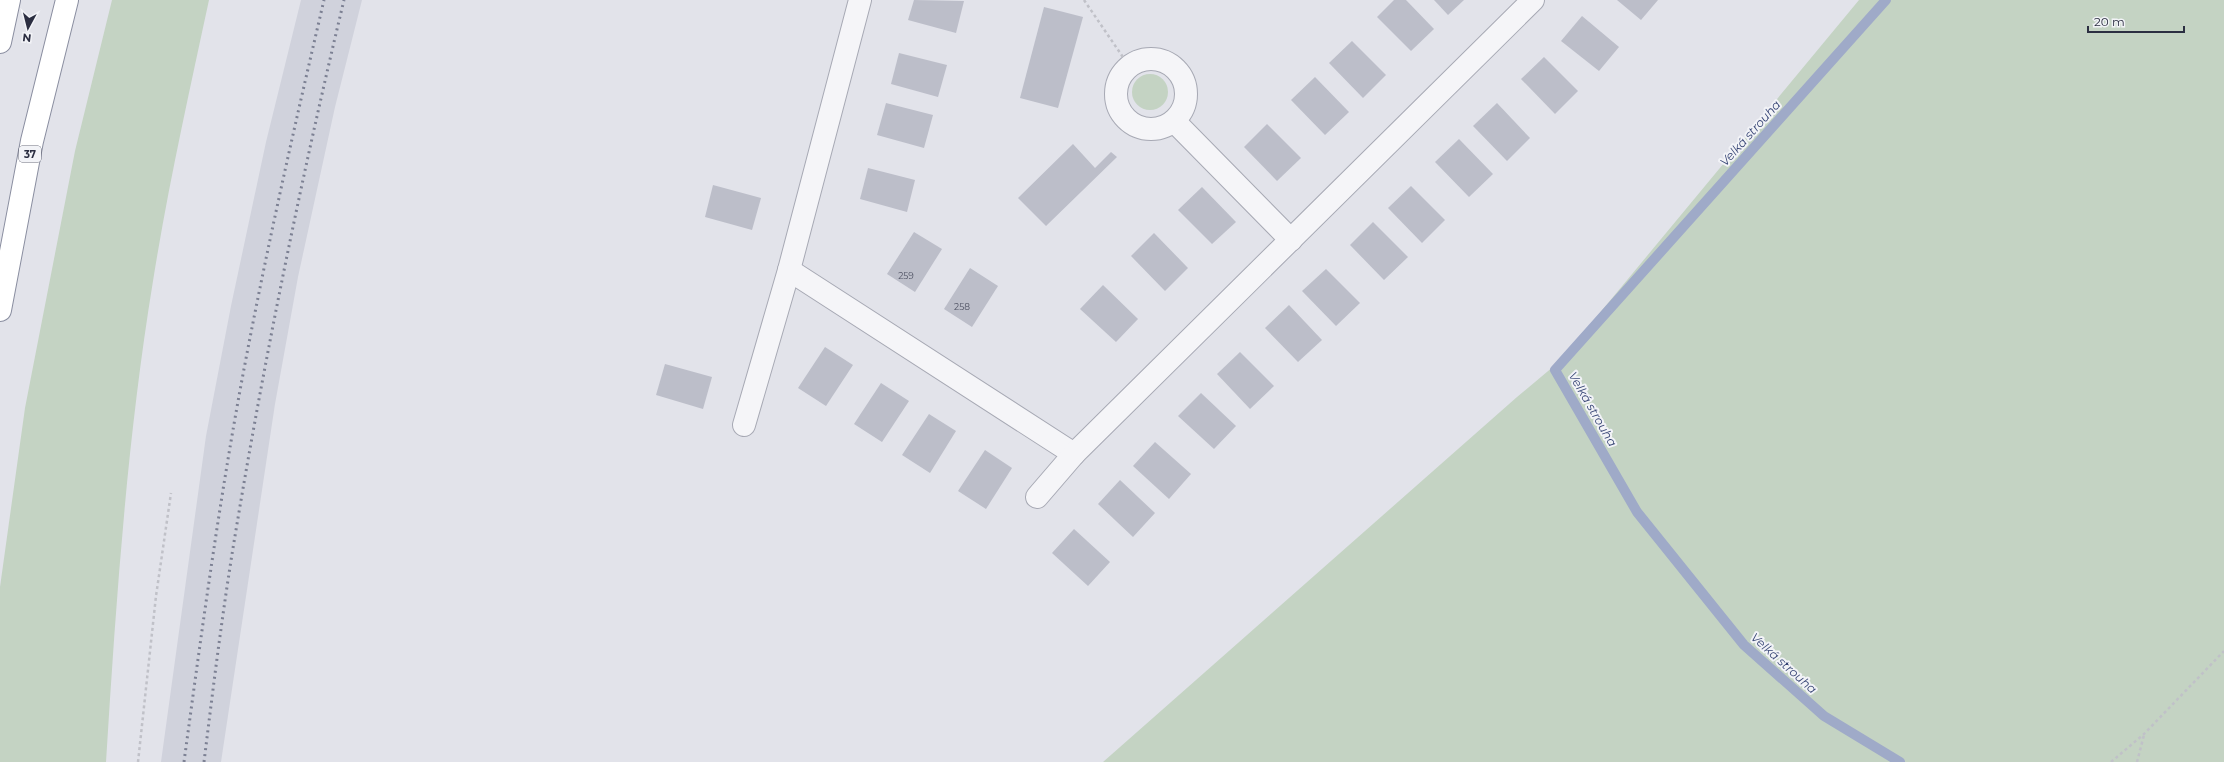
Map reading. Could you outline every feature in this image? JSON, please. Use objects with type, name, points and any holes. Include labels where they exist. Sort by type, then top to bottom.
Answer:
[{"type":"highway","points":[[0,42],[9,0]]},
{"type":"highway","name":"37","points":[[0,310],[32,141],[67,0]]},
{"type":"street","points":[[744,424],[789,270],[860,0]]},
{"type":"street","points":[[1036,497],[1074,454],[1533,0]]},
{"type":"street","points":[[1152,58],[1164,60],[1174,66],[1182,76],[1186,88],[1186,100],[1182,112],[1174,121],[1162,127],[1151,129],[1138,127],[1128,120],[1120,111],[1116,99],[1116,87],[1120,75],[1129,66],[1139,60],[1152,58]]},
{"type":"street","points":[[1174,121],[1291,240]]},
{"type":"street","points":[[789,270],[1074,454]]},
{"type":"path","points":[[1084,0],[1129,66]]},
{"type":"path","points":[[138,762],[156,596],[170,493]]},
{"type":"path","points":[[2111,762],[2144,734],[2224,651]]},
{"type":"path","points":[[2137,762],[2144,734]]},
{"type":"shaded area","points":[[301,0],[362,0],[335,107],[298,277],[275,404],[221,762],[161,762],[206,436],[231,306],[266,142]]},
{"type":"green space","points":[[112,0],[209,0],[165,211],[144,341],[129,461],[114,641],[106,762],[0,762],[0,587],[25,408],[75,151]]},
{"type":"green space","points":[[1859,0],[2224,0],[2224,762],[1103,762],[1517,397],[1560,361]]},
{"type":"green space","points":[[1154,74],[1163,79],[1167,85],[1167,99],[1163,105],[1154,110],[1146,110],[1137,105],[1133,99],[1132,88],[1137,79],[1143,75]]},
{"type":"building","points":[[914,0],[964,1],[956,33],[908,20]]},
{"type":"building","points":[[1394,0],[1406,0],[1434,29],[1411,51],[1377,17]]},
{"type":"building","points":[[1434,0],[1464,0],[1448,15]]},
{"type":"building","points":[[1617,0],[1658,0],[1641,20]]},
{"type":"building","points":[[1044,7],[1083,17],[1058,108],[1020,98]]},
{"type":"building","points":[[1582,16],[1619,47],[1599,71],[1561,41]]},
{"type":"building","points":[[1352,41],[1386,75],[1363,98],[1329,63]]},
{"type":"building","points":[[899,53],[947,65],[938,97],[891,84]]},
{"type":"building","points":[[1544,57],[1578,91],[1555,114],[1521,79]]},
{"type":"building","points":[[1315,77],[1349,112],[1325,135],[1291,100]]},
{"type":"building","points":[[886,103],[933,115],[924,148],[877,135]]},
{"type":"building","points":[[1497,103],[1530,138],[1507,161],[1473,126]]},
{"type":"building","points":[[1267,124],[1301,158],[1277,181],[1244,147]]},
{"type":"building","points":[[1459,139],[1493,174],[1469,197],[1435,162]]},
{"type":"building","points":[[1073,144],[1095,168],[1111,152],[1117,157],[1046,226],[1018,198]]},
{"type":"building","points":[[868,168],[915,180],[907,212],[860,199]]},
{"type":"building","points":[[713,185],[761,198],[752,230],[705,217]]},
{"type":"building","points":[[1411,186],[1445,220],[1422,243],[1388,208]]},
{"type":"building","points":[[1202,187],[1236,222],[1212,244],[1178,210]]},
{"type":"building","points":[[1373,222],[1408,257],[1384,280],[1350,245]]},
{"type":"building","points":[[914,232],[942,249],[915,292],[887,274]]},
{"type":"building","points":[[1154,233],[1188,268],[1165,291],[1131,256]]},
{"type":"building","points":[[970,268],[998,286],[972,327],[944,309]]},
{"type":"building","points":[[1326,269],[1360,303],[1336,326],[1302,291]]},
{"type":"building","points":[[1103,285],[1138,319],[1116,342],[1080,309]]},
{"type":"building","points":[[1289,305],[1322,340],[1298,362],[1265,328]]},
{"type":"building","points":[[825,347],[853,365],[826,406],[798,388]]},
{"type":"building","points":[[1240,352],[1274,386],[1250,409],[1217,374]]},
{"type":"building","points":[[665,364],[712,377],[703,409],[656,395]]},
{"type":"building","points":[[881,383],[909,401],[882,442],[854,424]]},
{"type":"building","points":[[1201,393],[1236,426],[1214,449],[1178,416]]},
{"type":"building","points":[[929,414],[956,431],[930,473],[902,455]]},
{"type":"building","points":[[1155,442],[1191,474],[1169,499],[1133,466]]},
{"type":"building","points":[[985,450],[1012,468],[986,509],[958,491]]},
{"type":"building","points":[[1120,480],[1155,513],[1133,537],[1098,504]]},
{"type":"building","points":[[1074,529],[1110,562],[1088,586],[1052,553]]},
{"type":"waterway","name":"Velká strouha","points":[[1886,0],[1555,370],[1637,512],[1744,645],[1824,716],[1900,762]]},
{"type":"railway","points":[[184,762],[217,526],[241,385],[280,192],[324,0]]},
{"type":"railway","points":[[204,762],[230,569],[258,406],[298,202],[344,0]]}]
